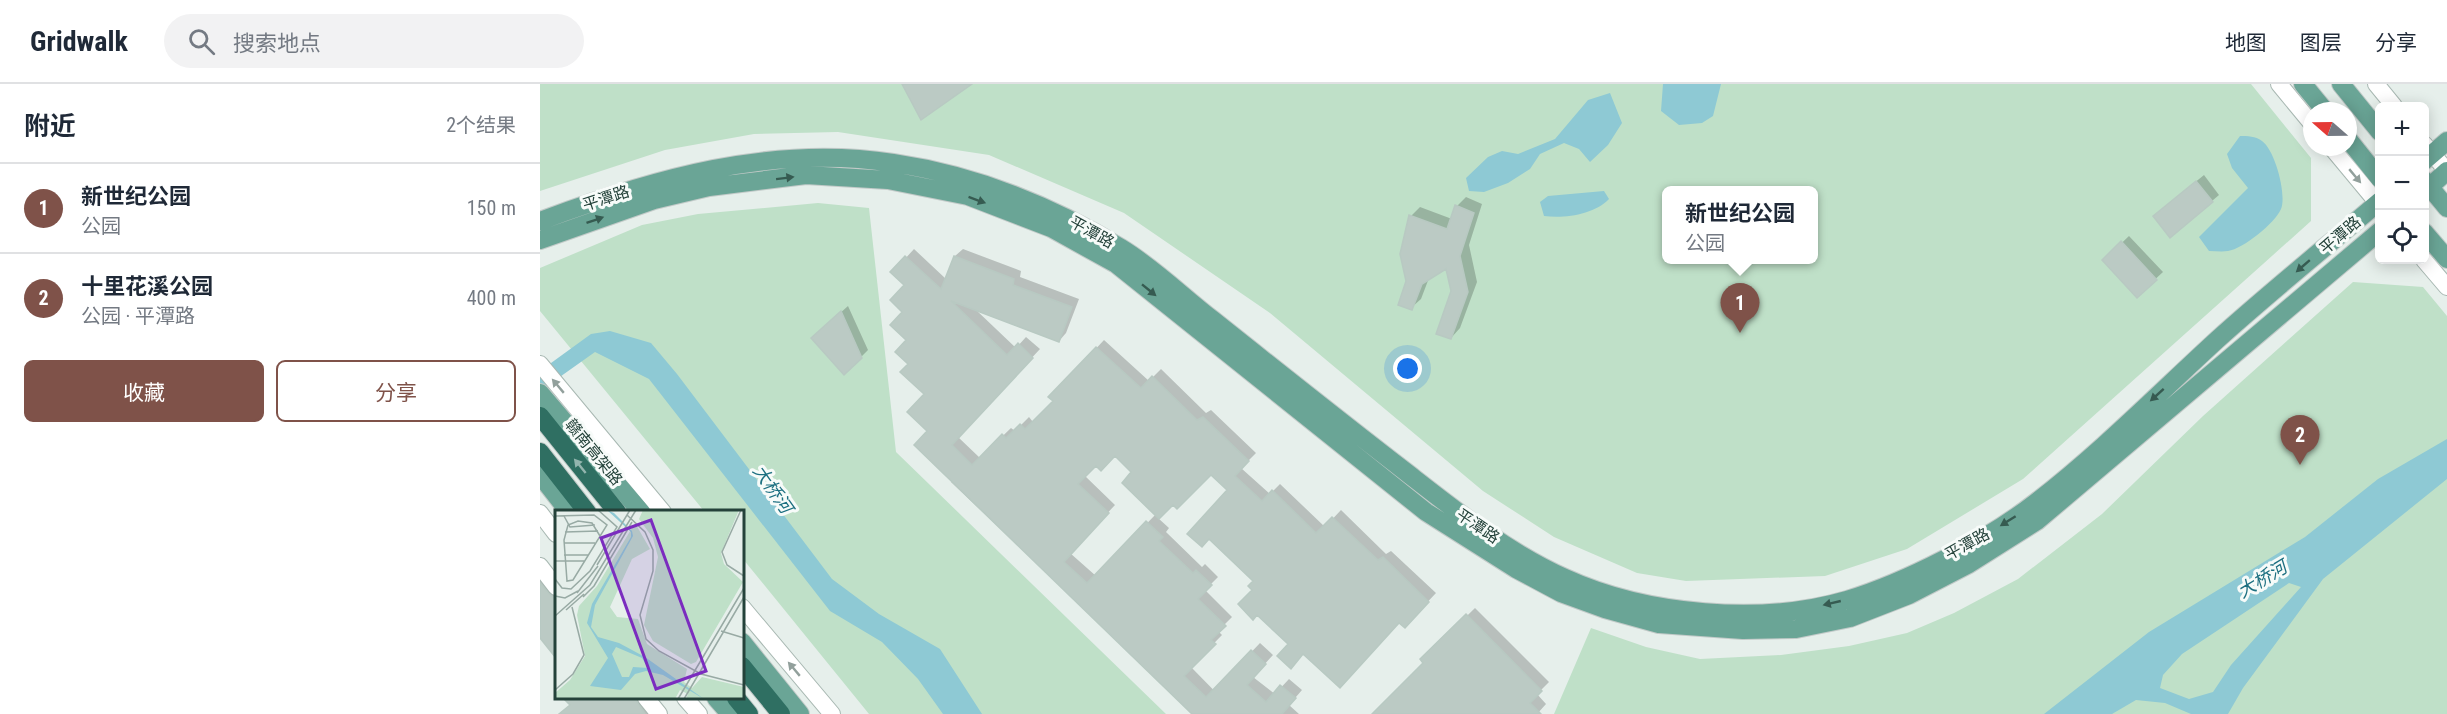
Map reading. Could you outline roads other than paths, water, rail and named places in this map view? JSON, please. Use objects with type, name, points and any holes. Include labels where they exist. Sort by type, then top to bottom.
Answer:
[{"type":"highway","name":"赣南高架路","points":[[540,416],[615,510]]},
{"type":"highway","points":[[540,452],[585,510]]},
{"type":"highway","points":[[744,668],[781,714]]},
{"type":"highway","points":[[737,699],[749,714]]},
{"type":"main road","points":[[2303,84],[2318,102]]},
{"type":"main road","points":[[2341,84],[2375,127]]},
{"type":"main road","points":[[2429,152],[2447,141]]},
{"type":"main road","points":[[2357,151],[2375,174]]},
{"type":"main road","name":"平潭路","points":[[540,221],[649,183],[707,168],[807,158],[891,162],[975,181],[1057,213],[1126,251],[1481,530],[1564,578],[1608,593],[1662,606],[1695,611],[1742,613],[1794,612],[1846,600],[1962,549],[2033,505],[2223,334],[2375,206]]},
{"type":"main road","points":[[2429,184],[2447,171]]},
{"type":"main road","name":"平潭路","points":[[540,240],[654,200],[710,187],[806,176],[888,180],[968,196],[1051,228],[1116,264],[1426,512],[1516,569],[1561,593],[1605,609],[1659,624],[1743,630],[1796,629],[1856,615],[1909,595],[1969,564],[2037,521],[2375,234]]},
{"type":"main road","points":[[2429,189],[2447,208]]},
{"type":"main road","points":[[2429,238],[2447,259]]},
{"type":"main road","points":[[540,393],[639,510]]},
{"type":"main road","points":[[540,475],[567,510]]},
{"type":"main road","points":[[744,644],[800,714]]},
{"type":"main road","points":[[717,699],[730,714]]},
{"type":"street","points":[[2279,84],[2303,113]]},
{"type":"street","points":[[2376,84],[2391,102]]},
{"type":"street","points":[[2429,155],[2447,171]]},
{"type":"street","points":[[2339,156],[2375,198]]},
{"type":"street","points":[[2427,264],[2447,287]]},
{"type":"street","points":[[540,364],[661,510]]},
{"type":"street","points":[[540,513],[555,533]]},
{"type":"street","points":[[540,566],[555,586]]},
{"type":"street","points":[[744,609],[832,714]]},
{"type":"street","points":[[647,699],[659,714]]},
{"type":"street","points":[[686,699],[699,714]]},
{"type":"water","points":[[1663,84],[1721,84],[1713,116],[1702,123],[1679,125],[1661,111]]},
{"type":"water","points":[[1610,93],[1622,123],[1608,145],[1590,162],[1579,149],[1564,143],[1540,154],[1530,169],[1508,183],[1484,192],[1469,191],[1466,178],[1488,157],[1502,151],[1518,154],[1555,139],[1588,100]]},
{"type":"water","points":[[2240,136],[2259,139],[2271,153],[2281,184],[2281,209],[2266,228],[2242,246],[2228,251],[2209,251],[2199,237],[2248,188],[2232,168],[2227,154]]},
{"type":"water","points":[[1604,191],[1609,199],[1588,212],[1561,217],[1544,216],[1540,202],[1548,196]]},
{"type":"water","points":[[610,331],[651,343],[832,579],[879,614],[940,649],[982,714],[943,714],[918,679],[882,642],[830,611],[649,379],[595,352],[540,391],[540,371],[591,334]]},
{"type":"water","name":"大桥河","points":[[2447,439],[2447,479],[2323,579],[2243,688],[2228,714],[2191,714],[2165,703],[2136,700],[2112,714],[2044,714],[2149,632],[2305,537],[2378,479]],"holes":[[[2289,583],[2301,587],[2231,665],[2213,692],[2189,699],[2160,688],[2163,675],[2182,654]]]},
{"type":"place","name":"新世纪公园","points":[[1740,333]]},
{"type":"place","name":"十里花溪公园","points":[[2300,465]]}]
